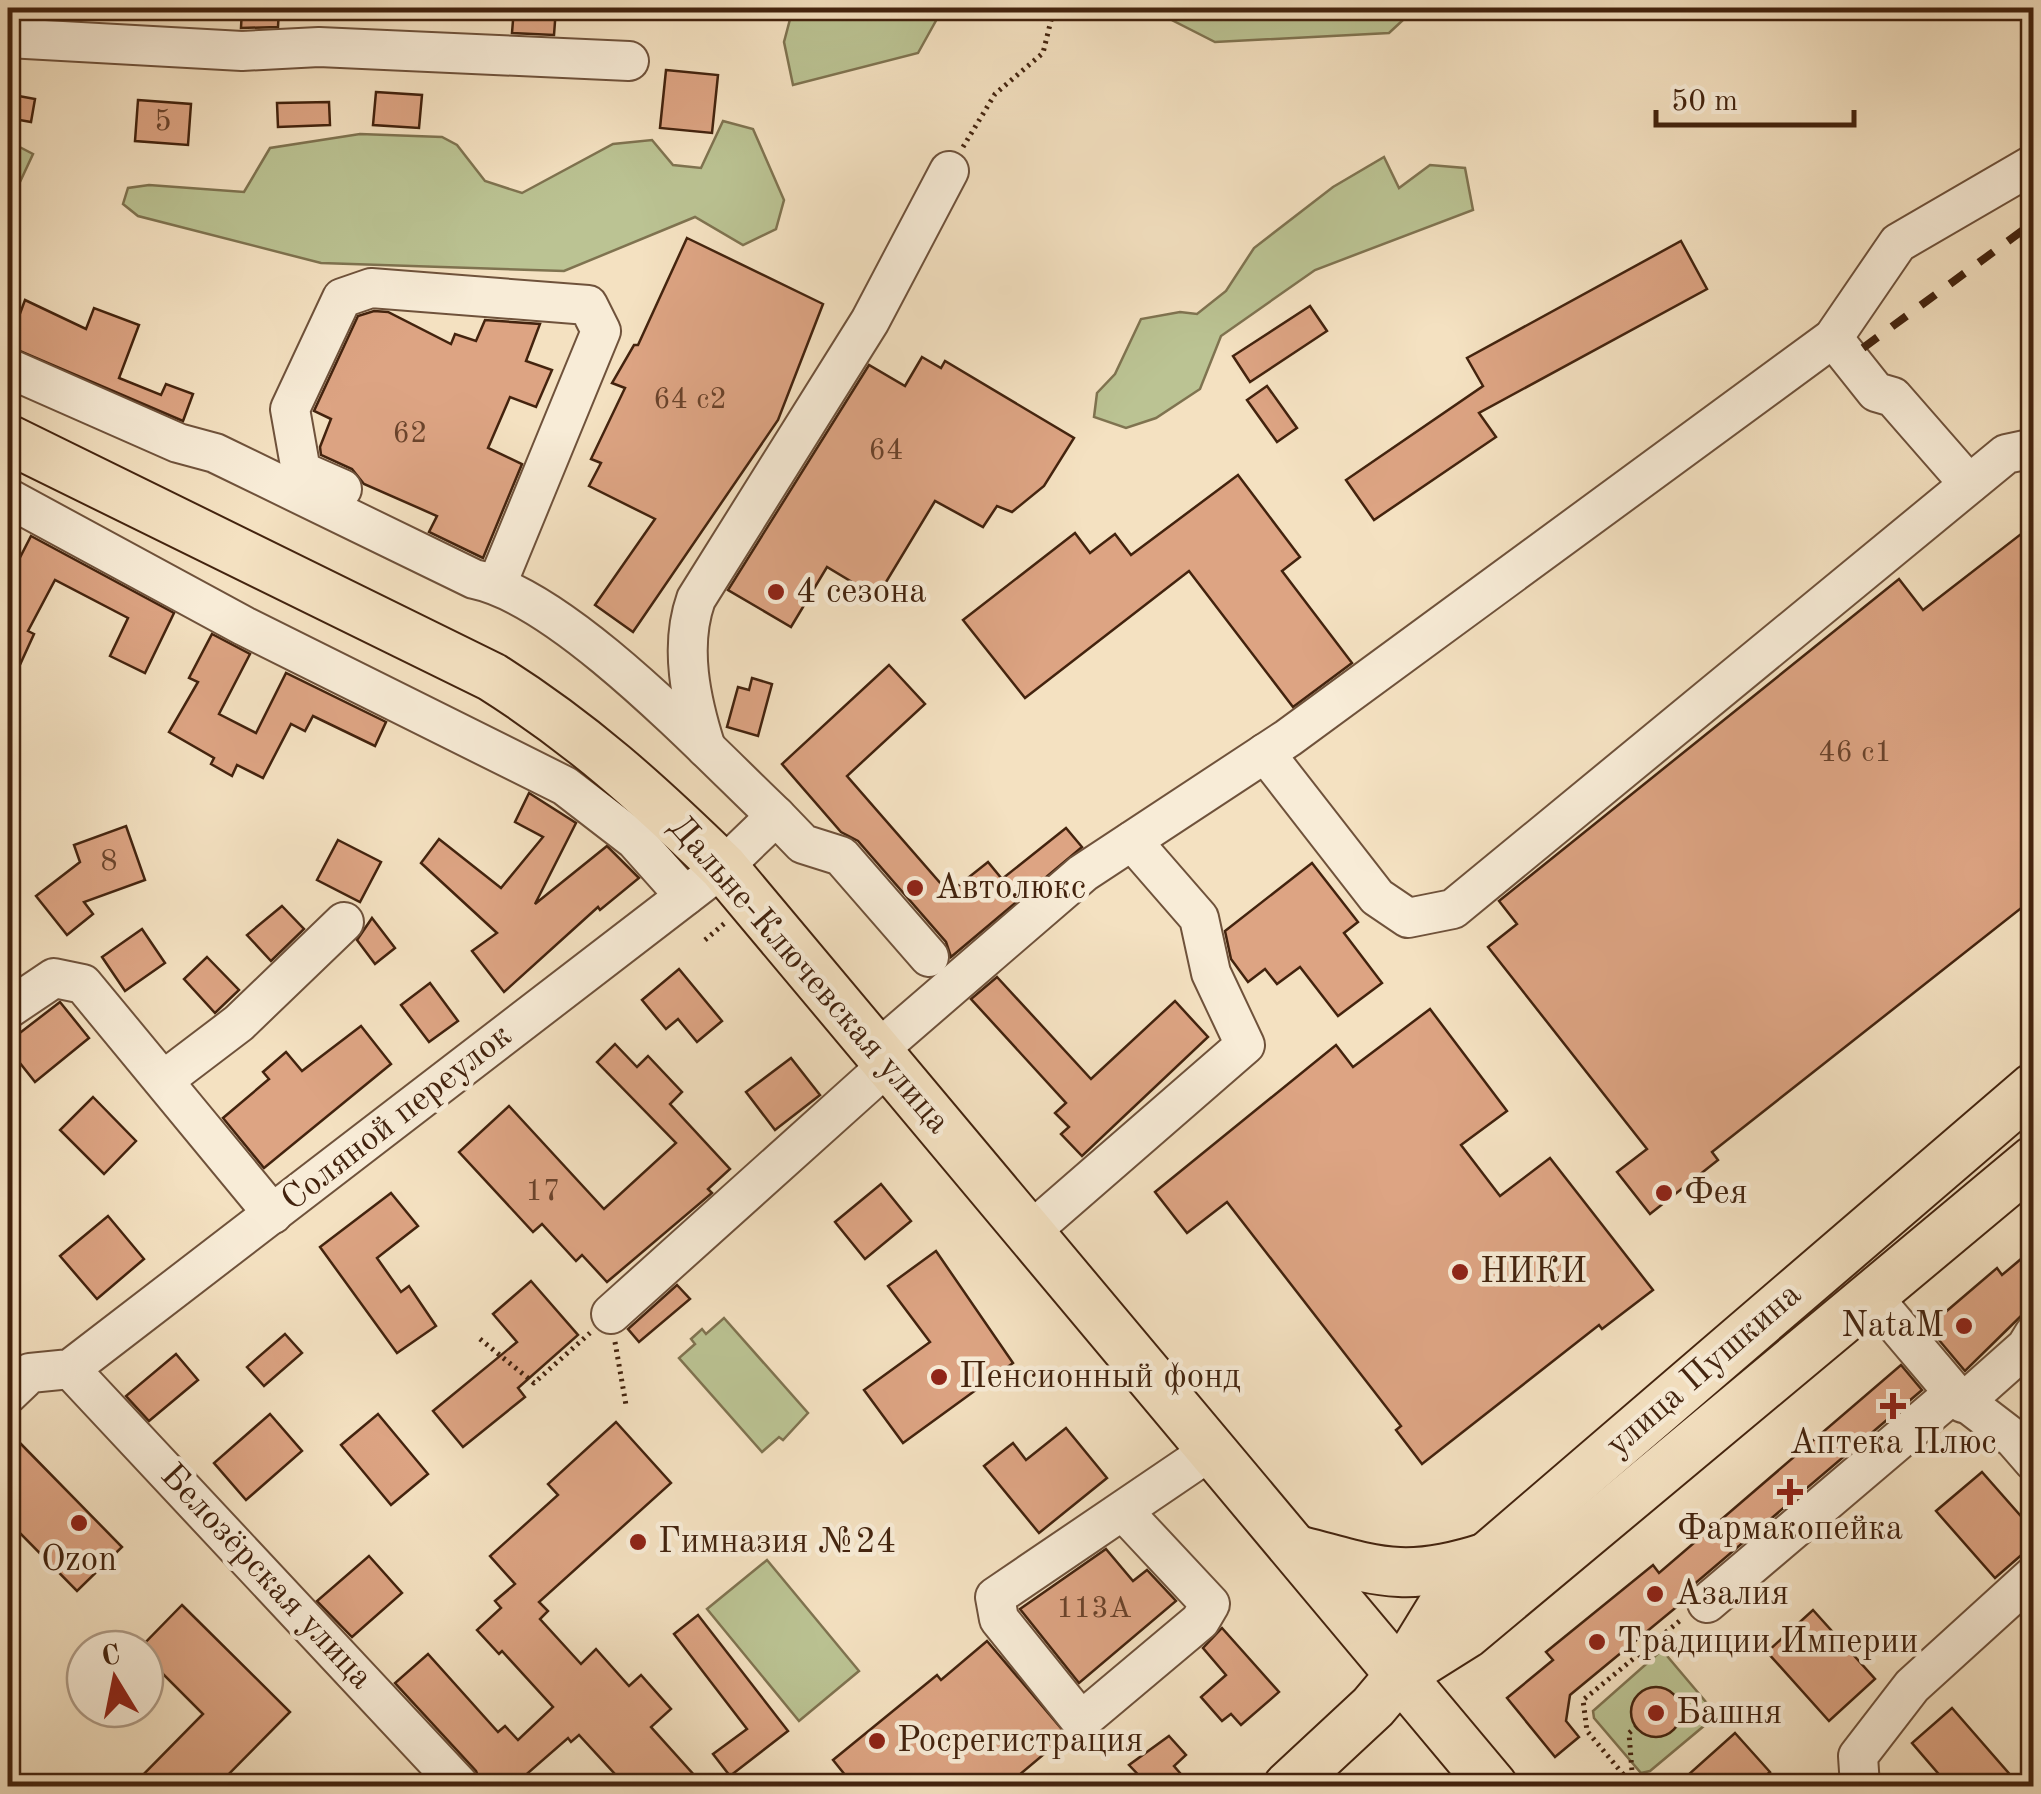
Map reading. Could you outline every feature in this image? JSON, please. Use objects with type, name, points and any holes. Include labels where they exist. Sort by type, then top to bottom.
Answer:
[{"type":"main road","name":"Дальне-Ключевская улица","points":[[8,439],[492,677],[557,718],[622,769],[723,867],[1493,1786]]},
{"type":"main road","name":"улица Пушкина","points":[[1288,1786],[1344,1738],[1400,1675],[1441,1608],[1487,1557],[2034,1087]]},
{"type":"main road","name":"улица Пушкина","points":[[1400,1675],[1466,1634],[2034,1160]]},
{"type":"main road","points":[[1296,1550],[1379,1571],[1415,1574],[1446,1570],[1487,1557]]},
{"type":"street","points":[[8,38],[59,24],[630,62]]},
{"type":"street","points":[[610,1314],[1083,873],[1265,753],[1833,338],[1898,243],[2034,164]]},
{"type":"street","points":[[707,751],[693,708],[686,627],[696,600],[870,321],[950,171]]},
{"type":"street","points":[[418,523],[301,470],[290,409],[342,298],[372,288],[588,305],[601,332],[497,584]]},
{"type":"street","points":[[1833,338],[1876,392],[1893,397],[1970,484]]},
{"type":"street","points":[[8,368],[178,443],[216,453],[474,579],[497,584],[601,652],[803,844],[841,856],[929,957]]},
{"type":"street","points":[[1265,753],[1378,897],[1408,918],[1454,909],[2006,454],[2034,448]]},
{"type":"street","points":[[11,511],[565,786],[636,840],[686,896]]},
{"type":"street","name":"Соляной переулок","points":[[70,1369],[686,896],[776,816]]},
{"type":"street","points":[[1031,1231],[1245,1045],[1211,973],[1199,918],[1132,841]]},
{"type":"street","points":[[164,1080],[240,1023],[344,922]]},
{"type":"street","points":[[8,1009],[54,978],[83,984],[273,1214]]},
{"type":"street","points":[[1871,1294],[1959,1398],[2014,1439],[2034,1462]]},
{"type":"street","points":[[1707,1603],[2026,1347],[2034,1334]]},
{"type":"street","points":[[8,1394],[30,1373],[70,1369]]},
{"type":"street","name":"Белозёрская улица","points":[[70,1369],[460,1786]]},
{"type":"street","points":[[1123,1510],[1210,1604],[1200,1621],[1081,1721],[998,1619],[995,1597],[1212,1449]]},
{"type":"street","points":[[1860,1786],[1858,1756],[1912,1686],[2034,1575]]},
{"type":"path","points":[[950,171],[994,94],[1043,53],[1054,8]]},
{"type":"path","points":[[705,940],[732,918]]},
{"type":"path","points":[[480,1339],[534,1383],[610,1314]]},
{"type":"path","points":[[610,1314],[626,1405]]},
{"type":"path","points":[[1636,1726],[1629,1733],[1634,1786],[1587,1731],[1582,1700],[1707,1603]]},
{"type":"green space","points":[[793,8],[943,8],[918,53],[793,85],[784,42]]},
{"type":"green space","points":[[1148,8],[1416,8],[1389,33],[1215,42]]},
{"type":"green space","points":[[723,121],[753,129],[784,200],[776,229],[743,245],[695,217],[564,271],[321,263],[138,216],[123,204],[128,188],[149,185],[244,192],[270,148],[360,134],[442,137],[457,145],[485,181],[522,193],[613,144],[652,140],[673,165],[701,168]]},
{"type":"green space","points":[[8,141],[33,154],[20,182],[8,184]]},
{"type":"green space","points":[[1384,157],[1399,188],[1430,165],[1465,168],[1473,210],[1315,270],[1221,336],[1200,389],[1156,418],[1126,428],[1094,417],[1097,393],[1115,374],[1141,319],[1180,312],[1197,314],[1226,291],[1254,248],[1333,187]]},
{"type":"green space","points":[[724,1318],[808,1413],[783,1440],[779,1437],[762,1452],[679,1358],[695,1344],[691,1339],[702,1329],[706,1334]]},
{"type":"green space","points":[[767,1560],[859,1671],[799,1721],[707,1609]]},
{"type":"green space","points":[[1662,1650],[1717,1715],[1650,1771],[1641,1773],[1594,1718],[1593,1711]]},
{"type":"building","points":[[242,8],[279,8],[278,27],[241,28]]},
{"type":"building","points":[[514,8],[556,8],[554,35],[512,33]]},
{"type":"building","points":[[666,70],[718,75],[712,133],[660,128]]},
{"type":"building","points":[[376,92],[422,95],[419,128],[373,125]]},
{"type":"building","points":[[8,94],[35,99],[31,122],[8,118]]},
{"type":"building","points":[[138,100],[191,104],[188,145],[135,141]]},
{"type":"building","points":[[329,102],[330,125],[278,127],[277,103]]},
{"type":"building","points":[[687,238],[823,304],[778,420],[633,632],[595,605],[655,519],[589,486],[601,463],[591,459],[625,388],[612,383],[634,345],[638,345]]},
{"type":"building","points":[[1681,241],[1707,289],[1479,413],[1496,437],[1374,520],[1346,480],[1483,386],[1467,358]]},
{"type":"building","points":[[25,300],[86,329],[94,308],[139,325],[119,378],[161,395],[166,384],[193,394],[183,421],[8,346]]},
{"type":"building","points":[[1310,306],[1327,331],[1250,382],[1233,356]]},
{"type":"building","points":[[388,312],[451,344],[455,334],[476,341],[485,320],[540,324],[526,361],[552,370],[536,407],[510,397],[488,448],[522,464],[483,558],[429,532],[437,516],[364,484],[352,469],[321,455],[320,447],[331,419],[314,411],[358,316]]},
{"type":"building","points":[[922,357],[941,368],[945,361],[1074,438],[1044,486],[1012,512],[997,506],[983,527],[935,501],[877,597],[827,567],[791,627],[728,590],[869,365],[905,386]]},
{"type":"building","points":[[1267,386],[1297,428],[1277,442],[1247,400]]},
{"type":"building","points":[[1238,475],[1300,557],[1282,571],[1352,663],[1293,707],[1189,571],[1025,698],[963,620],[1075,533],[1090,553],[1115,534],[1131,555]]},
{"type":"building","points":[[2034,524],[2034,898],[1712,1152],[1718,1160],[1650,1214],[1617,1172],[1647,1149],[1488,947],[1517,924],[1499,901],[1899,579],[1923,610]]},
{"type":"building","points":[[31,536],[174,613],[145,673],[110,656],[128,618],[55,580],[28,631],[34,634],[8,691],[8,581]]},
{"type":"building","points":[[212,634],[250,654],[219,714],[256,733],[286,673],[386,722],[375,746],[313,716],[305,731],[291,724],[263,778],[237,765],[232,776],[211,764],[214,758],[169,732],[198,682],[189,678]]},
{"type":"building","points":[[889,665],[925,704],[847,776],[949,893],[988,862],[1002,879],[1066,828],[1082,847],[951,957],[946,942],[858,841],[841,832],[782,764]]},
{"type":"building","points":[[752,678],[772,684],[758,736],[727,727],[738,687],[749,690]]},
{"type":"building","points":[[529,793],[576,823],[535,904],[607,846],[639,878],[600,910],[598,907],[504,992],[472,951],[497,933],[421,863],[439,839],[501,888],[543,837],[515,822]]},
{"type":"building","points":[[126,826],[145,880],[84,902],[93,914],[67,935],[36,896],[80,862],[74,845]]},
{"type":"building","points":[[338,840],[381,862],[360,902],[317,880]]},
{"type":"building","points":[[1312,863],[1358,922],[1344,933],[1382,983],[1338,1016],[1300,967],[1277,984],[1265,969],[1248,982],[1231,959],[1225,931]]},
{"type":"building","points":[[282,906],[304,929],[271,961],[247,935]]},
{"type":"building","points":[[372,918],[395,948],[375,964],[357,940]]},
{"type":"building","points":[[142,929],[165,963],[125,991],[102,957]]},
{"type":"building","points":[[207,957],[239,990],[215,1013],[184,979]]},
{"type":"building","points":[[679,969],[722,1021],[697,1042],[678,1019],[666,1029],[642,1000]]},
{"type":"building","points":[[997,977],[1091,1079],[1175,1001],[1208,1037],[1082,1156],[1061,1134],[1069,1127],[1055,1113],[1066,1103],[971,999]]},
{"type":"building","points":[[430,983],[458,1021],[429,1042],[401,1005]]},
{"type":"building","points":[[60,1002],[89,1038],[35,1082],[8,1048],[8,1042]]},
{"type":"building","name":"НИКИ","points":[[1430,1009],[1507,1111],[1461,1145],[1500,1196],[1550,1158],[1653,1290],[1602,1329],[1599,1325],[1422,1464],[1396,1430],[1401,1426],[1227,1202],[1187,1233],[1155,1192],[1336,1045],[1353,1067]]},
{"type":"building","points":[[361,1026],[391,1064],[264,1168],[223,1118],[269,1079],[263,1072],[286,1052],[302,1071]]},
{"type":"building","points":[[615,1044],[637,1067],[648,1056],[682,1092],[670,1104],[730,1169],[708,1189],[712,1193],[607,1282],[582,1255],[576,1261],[542,1224],[533,1232],[459,1152],[509,1106],[604,1209],[676,1143],[597,1062]]},
{"type":"building","points":[[791,1058],[820,1095],[775,1130],[746,1092]]},
{"type":"building","points":[[93,1097],[136,1141],[104,1174],[60,1130]]},
{"type":"building","points":[[881,1184],[911,1221],[865,1259],[835,1222]]},
{"type":"building","points":[[391,1193],[418,1226],[377,1258],[401,1292],[409,1286],[436,1326],[397,1353],[320,1247]]},
{"type":"building","points":[[108,1216],[144,1259],[97,1299],[60,1256]]},
{"type":"building","points":[[2034,1248],[2034,1312],[2022,1315],[1965,1371],[1928,1327],[1997,1268],[2002,1275]]},
{"type":"building","name":"Пенсионный фонд","points":[[936,1251],[1013,1363],[903,1443],[864,1390],[930,1342],[888,1286]]},
{"type":"building","points":[[531,1281],[578,1335],[518,1388],[525,1397],[463,1447],[433,1411],[517,1342],[493,1314]]},
{"type":"building","points":[[677,1285],[690,1299],[639,1342],[628,1329]]},
{"type":"building","points":[[285,1334],[302,1353],[264,1386],[247,1367]]},
{"type":"building","points":[[176,1354],[198,1380],[149,1421],[126,1396]]},
{"type":"building","points":[[1901,1365],[1922,1390],[1692,1586],[1685,1600],[1570,1695],[1566,1721],[1579,1737],[1555,1757],[1507,1698],[1553,1660],[1546,1652],[1653,1565],[1659,1573]]},
{"type":"building","points":[[270,1414],[302,1451],[246,1500],[214,1463]]},
{"type":"building","points":[[378,1414],[428,1474],[391,1505],[341,1445]]},
{"type":"building","points":[[616,1422],[671,1483],[539,1602],[548,1611],[540,1619],[581,1664],[596,1649],[629,1686],[641,1675],[671,1709],[651,1727],[704,1786],[626,1786],[579,1735],[571,1742],[568,1738],[513,1786],[482,1786],[476,1771],[395,1683],[428,1654],[498,1732],[505,1726],[518,1740],[553,1707],[502,1651],[499,1654],[477,1630],[501,1608],[495,1601],[515,1584],[490,1556],[558,1495],[548,1484]]},
{"type":"building","points":[[1066,1428],[1107,1478],[1039,1533],[984,1466],[1013,1443],[1026,1460]]},
{"type":"building","points":[[20,1443],[122,1547],[77,1591],[19,1532],[8,1543],[8,1455]]},
{"type":"building","points":[[1982,1472],[2034,1531],[2034,1544],[1995,1578],[1936,1511]]},
{"type":"building","points":[[1106,1549],[1133,1581],[1147,1570],[1176,1601],[1079,1683],[1020,1609]]},
{"type":"building","points":[[369,1556],[402,1593],[352,1637],[317,1601]]},
{"type":"building","points":[[182,1605],[290,1712],[217,1786],[132,1786],[203,1714],[165,1676],[165,1629],[159,1629]]},
{"type":"building","points":[[1813,1610],[1875,1679],[1829,1721],[1767,1652]]},
{"type":"building","points":[[698,1615],[788,1731],[730,1776],[713,1754],[747,1729],[674,1634]]},
{"type":"building","points":[[1222,1628],[1279,1692],[1241,1725],[1231,1714],[1222,1721],[1201,1697],[1226,1675],[1203,1648]]},
{"type":"building","points":[[987,1641],[1071,1740],[1054,1754],[1050,1749],[1006,1786],[854,1786],[833,1760],[937,1675],[941,1680]]},
{"type":"building","name":"Башня","points":[[1656,1687],[1674,1694],[1681,1712],[1674,1730],[1656,1737],[1638,1730],[1631,1712],[1638,1694]]},
{"type":"building","points":[[1952,1708],[2020,1786],[1949,1786],[1912,1743]]},
{"type":"building","points":[[1735,1733],[1770,1772],[1753,1786],[1698,1786],[1688,1775]]},
{"type":"building","points":[[1169,1736],[1186,1755],[1174,1766],[1180,1773],[1164,1786],[1149,1786],[1129,1765]]},
{"type":"railway","points":[[1863,348],[2034,222]]},
{"type":"place","name":"4 сезона","points":[[776,592]]},
{"type":"place","name":"Автолюкс","points":[[915,888]]},
{"type":"place","name":"Фея","points":[[1664,1193]]},
{"type":"place","name":"НИКИ","points":[[1460,1272]]},
{"type":"place","name":"NataM","points":[[1964,1326]]},
{"type":"place","name":"Пенсионный фонд","points":[[939,1377]]},
{"type":"place","name":"Аптека Плюс","points":[[1893,1406]]},
{"type":"place","name":"Фармакопейка","points":[[1790,1492]]},
{"type":"place","name":"Ozon","points":[[79,1523]]},
{"type":"place","name":"Гимназия №24","points":[[638,1542]]},
{"type":"place","name":"Азалия","points":[[1655,1594]]},
{"type":"place","name":"Традиции Империи","points":[[1597,1642]]},
{"type":"place","name":"Башня","points":[[1656,1713]]},
{"type":"place","name":"Росрегистрация","points":[[877,1741]]}]
